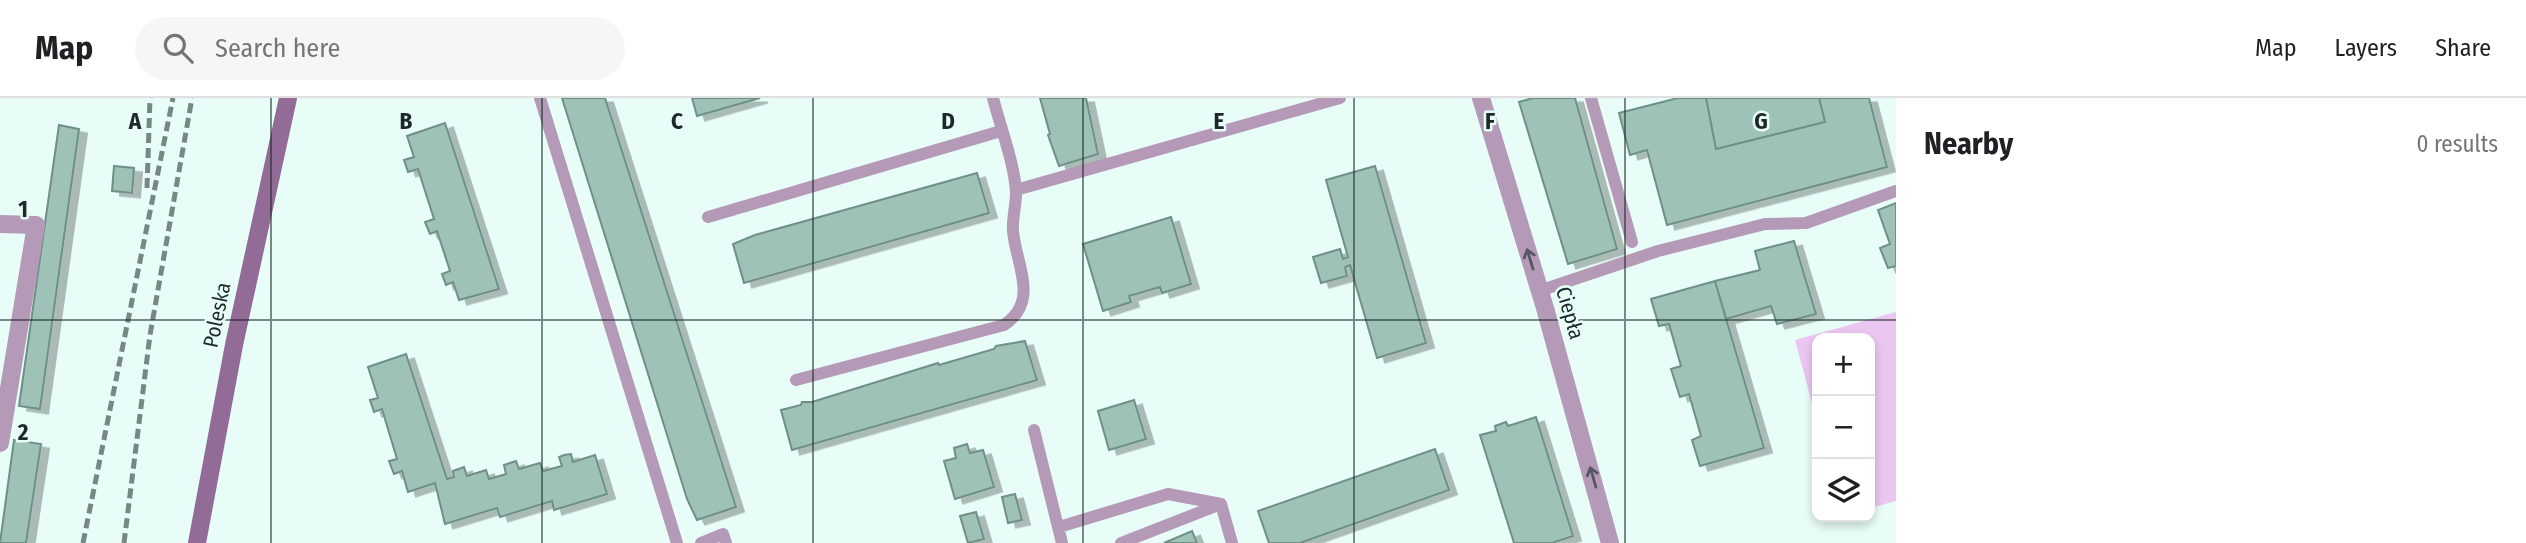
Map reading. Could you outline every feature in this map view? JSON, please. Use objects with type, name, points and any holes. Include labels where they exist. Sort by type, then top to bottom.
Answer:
[{"type":"main road","name":"Poleska","points":[[197,543],[234,345],[288,98]]},
{"type":"street","name":"Ciepła","points":[[1481,98],[1610,543]]},
{"type":"street","points":[[0,224],[36,225],[0,443]]},
{"type":"lane","points":[[540,98],[677,543]]},
{"type":"lane","points":[[796,380],[1004,326],[1015,318],[1021,307],[1025,281],[1013,230],[1016,190],[993,98]]},
{"type":"lane","points":[[1016,190],[1340,98]]},
{"type":"lane","points":[[1591,98],[1632,242]]},
{"type":"lane","points":[[708,217],[1001,131]]},
{"type":"lane","points":[[1539,291],[1658,250],[1765,223],[1806,223],[1896,191]]},
{"type":"lane","points":[[1034,430],[1062,543]]},
{"type":"lane","points":[[1059,527],[1168,494],[1221,504]]},
{"type":"lane","points":[[1121,543],[1221,504]]},
{"type":"lane","points":[[1221,504],[1232,543]]},
{"type":"lane","points":[[701,543],[723,534],[726,543]]},
{"type":"shaded area","points":[[1896,312],[1896,501],[1875,507],[1875,333],[1820,333]]},
{"type":"shaded area","points":[[1812,335],[1812,403],[1795,340]]},
{"type":"building","points":[[562,98],[605,98],[736,507],[697,520],[687,499]]},
{"type":"building","points":[[692,98],[760,98],[697,116]]},
{"type":"building","points":[[1040,98],[1086,98],[1098,154],[1059,166],[1048,135],[1050,134]]},
{"type":"building","points":[[1533,98],[1575,98],[1617,249],[1568,264],[1519,102]]},
{"type":"building","points":[[1678,98],[1706,98],[1716,149],[1825,122],[1819,98],[1869,98],[1887,167],[1667,225],[1647,150],[1630,155],[1619,113]]},
{"type":"building","points":[[1706,98],[1819,98],[1825,122],[1716,149]]},
{"type":"building","points":[[445,123],[499,289],[459,300],[453,282],[446,285],[442,274],[450,271],[437,231],[430,234],[425,222],[434,219],[418,169],[408,172],[404,160],[414,157],[407,136]]},
{"type":"building","points":[[59,125],[79,129],[40,409],[19,406]]},
{"type":"building","points":[[114,166],[134,168],[132,193],[112,191]]},
{"type":"building","points":[[1375,166],[1426,343],[1377,358],[1350,265],[1345,267],[1347,276],[1321,283],[1313,257],[1340,249],[1343,259],[1348,257],[1326,180]]},
{"type":"building","points":[[977,173],[989,213],[744,283],[733,244],[755,235]]},
{"type":"building","points":[[1896,203],[1896,266],[1888,268],[1880,248],[1890,244],[1878,210]]},
{"type":"building","points":[[1171,217],[1191,284],[1162,293],[1160,287],[1129,296],[1131,302],[1103,311],[1083,244]]},
{"type":"building","points":[[1794,241],[1816,314],[1777,324],[1771,306],[1726,319],[1715,281],[1760,270],[1755,251]]},
{"type":"building","points":[[1715,281],[1764,448],[1700,466],[1692,440],[1701,436],[1689,394],[1680,397],[1671,369],[1681,366],[1669,324],[1659,326],[1651,299]]},
{"type":"building","points":[[1025,341],[1037,380],[792,450],[781,410],[994,349],[996,346]]},
{"type":"building","points":[[406,354],[447,479],[454,477],[453,471],[464,467],[467,476],[486,470],[489,479],[506,474],[504,465],[516,461],[519,469],[540,463],[543,471],[562,466],[559,457],[564,455],[571,454],[573,462],[595,455],[607,494],[554,510],[552,501],[500,517],[497,508],[445,524],[435,483],[408,492],[402,471],[394,474],[389,461],[397,459],[382,409],[374,412],[370,400],[378,398],[368,367]]},
{"type":"building","points":[[1134,400],[1146,439],[1109,450],[1098,411]]},
{"type":"building","points":[[1536,417],[1573,536],[1552,543],[1514,543],[1480,435],[1496,431],[1495,426],[1506,422],[1508,426]]},
{"type":"building","points":[[14,440],[41,444],[26,543],[0,543]]},
{"type":"building","points":[[967,444],[970,453],[983,450],[994,487],[955,499],[944,461],[956,458],[954,448]]},
{"type":"building","points":[[1435,449],[1449,490],[1300,543],[1269,543],[1258,511]]},
{"type":"building","points":[[1015,494],[1022,520],[1008,523],[1002,497]]},
{"type":"building","points":[[976,512],[984,539],[968,543],[960,516]]},
{"type":"building","points":[[1192,531],[1197,543],[1164,543]]},
{"type":"railway","points":[[147,188],[150,98]]},
{"type":"railway","points":[[83,543],[173,98]]},
{"type":"railway","points":[[124,543],[150,335],[192,98]]}]
